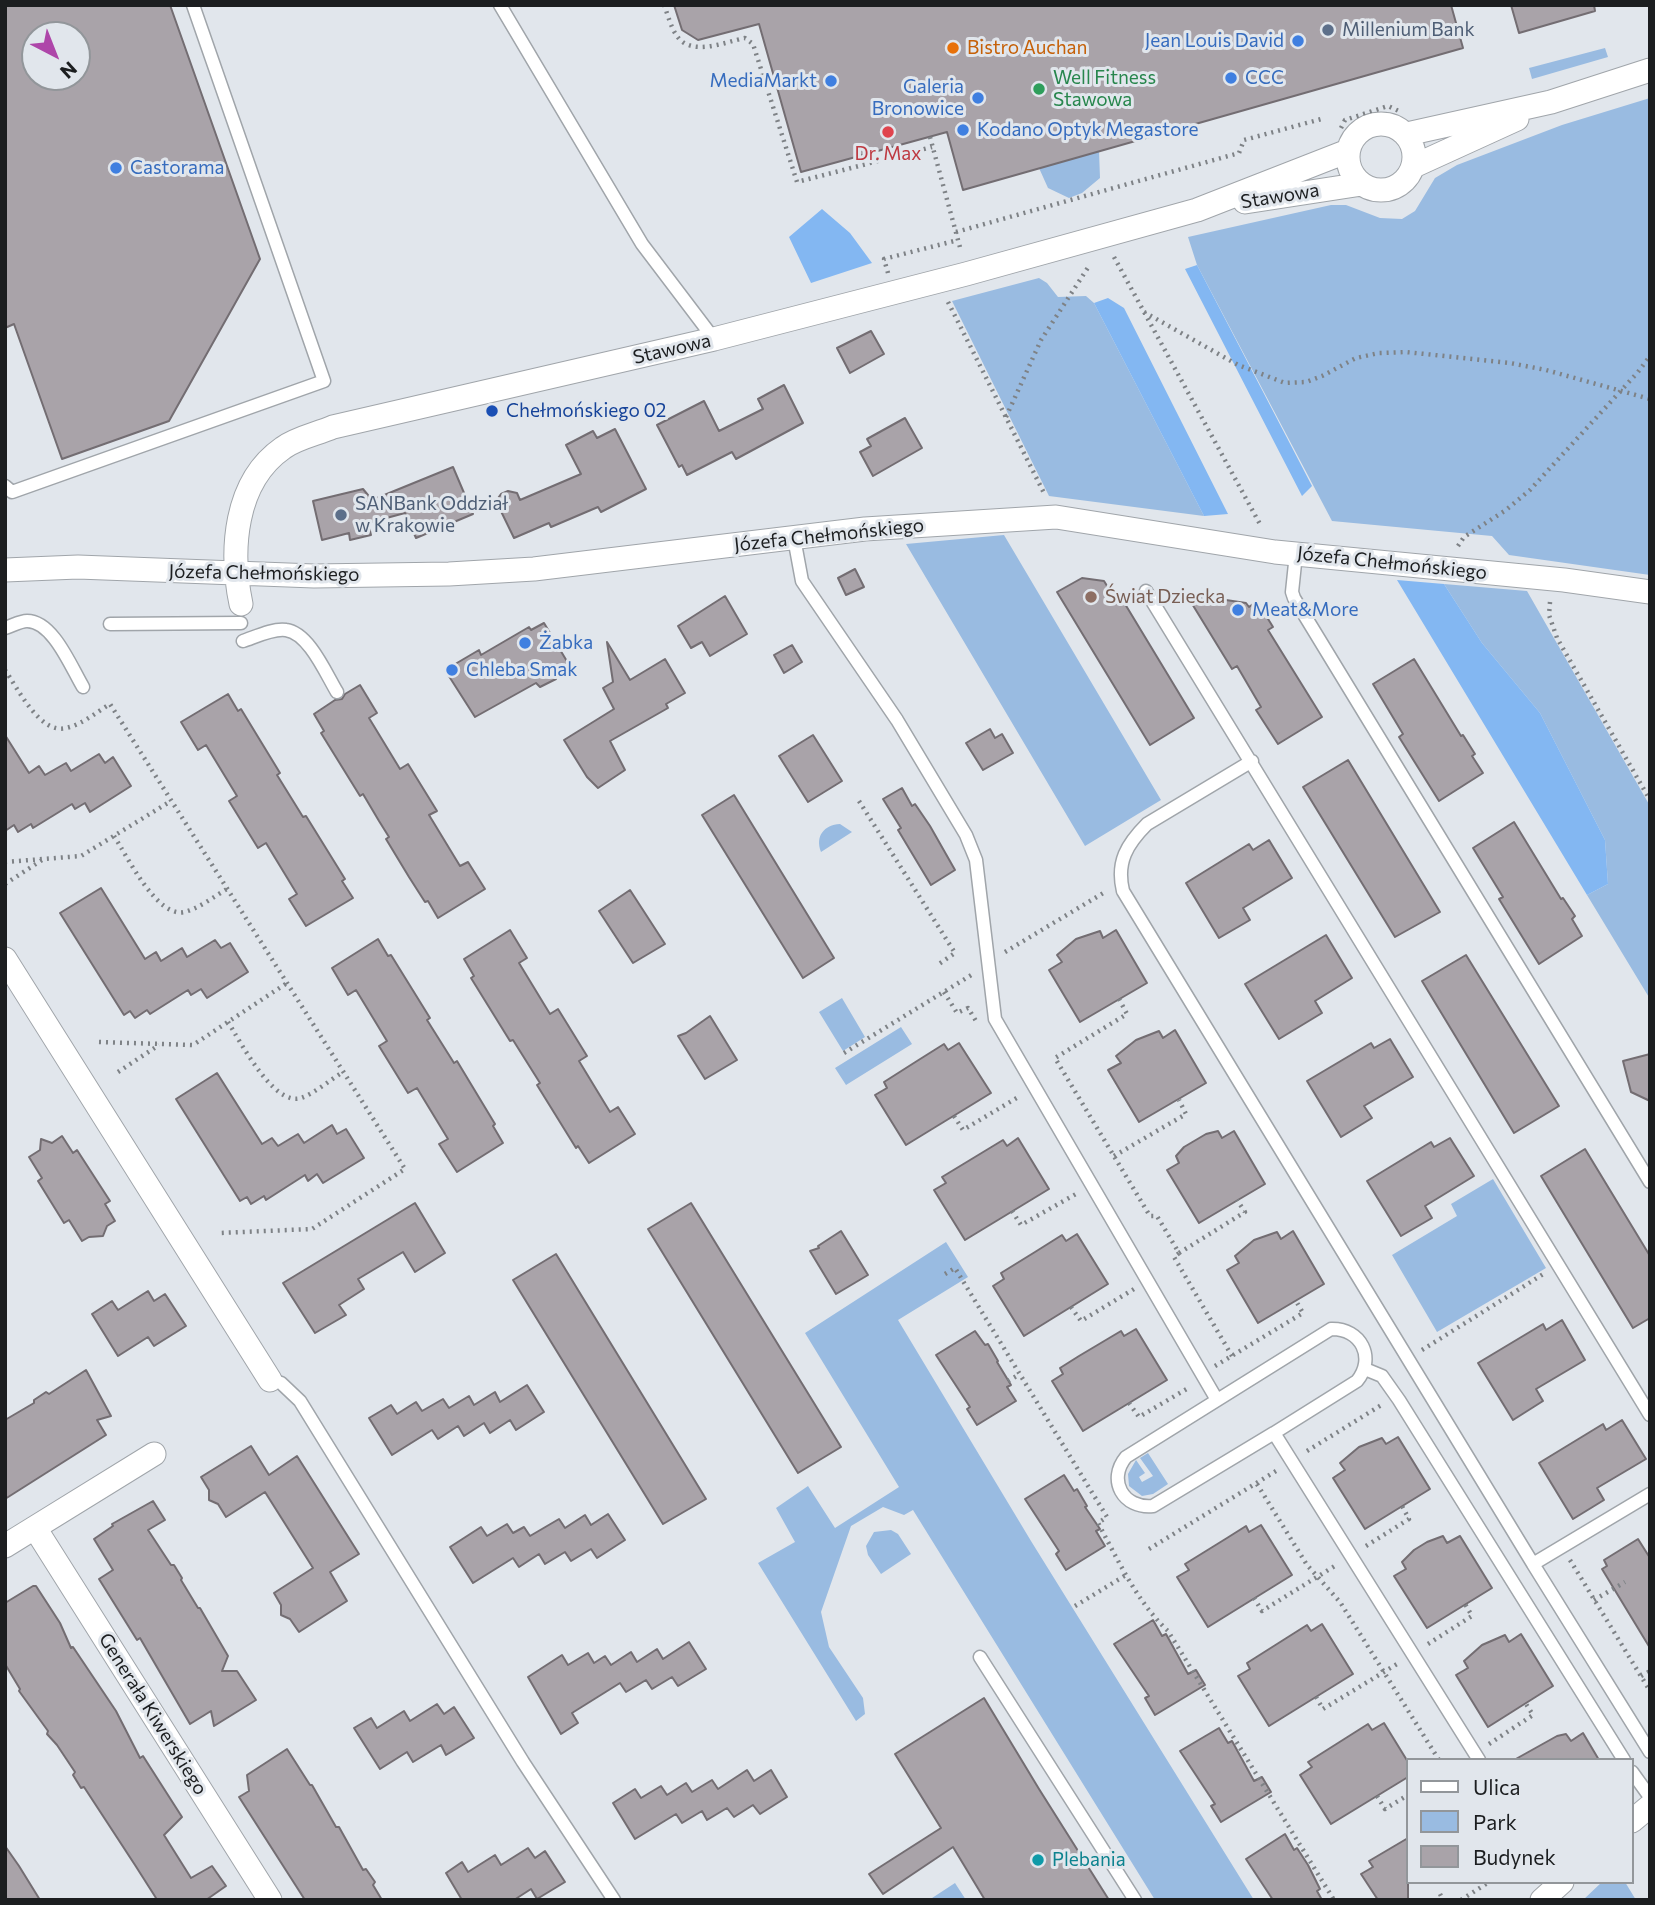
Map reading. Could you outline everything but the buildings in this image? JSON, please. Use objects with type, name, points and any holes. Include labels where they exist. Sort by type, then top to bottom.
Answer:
[{"type":"street","name":"Stawowa","points":[[241,613],[235,575],[238,522],[249,487],[263,466],[284,447],[333,427],[1099,246],[1348,151],[1356,135],[1376,124],[1388,124],[1407,134],[1551,102],[1650,70]]},
{"type":"street","name":"Stawowa","points":[[1197,209],[1363,184],[1373,189],[1395,187],[1404,181],[1414,166],[1551,102]]},
{"type":"street","points":[[1407,134],[1415,151],[1414,166]]},
{"type":"street","points":[[1348,151],[1349,166],[1354,176],[1363,184]]},
{"type":"street","name":"Józefa Chełmońskiego","points":[[5,570],[78,567],[235,575],[461,574],[534,569],[865,529],[1056,517],[1286,553],[1550,579],[1650,592]]},
{"type":"street","points":[[5,959],[270,1380]]},
{"type":"street","points":[[5,1546],[154,1454]]},
{"type":"street","name":"Generała Kiwerskiego","points":[[35,1528],[271,1900]]},
{"type":"street","points":[[1634,1819],[1650,1806]]},
{"type":"street","points":[[1542,1900],[1560,1884]]},
{"type":"lane","points":[[5,486],[12,492],[324,381],[193,5]]},
{"type":"lane","points":[[500,5],[642,244],[714,339]]},
{"type":"lane","points":[[794,538],[802,582],[897,720],[966,835],[976,860],[995,1019],[1217,1400]]},
{"type":"lane","points":[[1286,553],[1294,598],[1650,1182]]},
{"type":"lane","points":[[1146,591],[1650,1415]]},
{"type":"lane","points":[[110,624],[241,613]]},
{"type":"lane","points":[[5,628],[24,621],[40,623],[50,631],[83,687]]},
{"type":"lane","points":[[243,640],[285,630],[298,634],[306,641],[337,692]]},
{"type":"lane","points":[[1252,761],[1147,824],[1128,846],[1122,859],[1121,883],[1130,903],[1650,1752]]},
{"type":"lane","points":[[1331,1329],[1345,1330],[1357,1336],[1366,1352],[1365,1369],[1357,1381],[1274,1433],[1153,1506],[1137,1506],[1125,1498],[1117,1478],[1120,1464],[1126,1457],[1217,1400],[1331,1329]]},
{"type":"lane","points":[[1365,1369],[1382,1376],[1396,1396],[1623,1758]]},
{"type":"lane","points":[[270,1380],[281,1383],[300,1401],[523,1762],[614,1900]]},
{"type":"lane","points":[[1274,1433],[1477,1756]]},
{"type":"lane","points":[[1533,1564],[1650,1494]]},
{"type":"lane","points":[[980,1657],[1135,1900]]},
{"type":"lane","points":[[1634,1775],[1650,1797]]},
{"type":"path","points":[[664,5],[676,35],[684,44],[695,48],[745,38],[753,44],[797,182],[932,147]]},
{"type":"path","points":[[956,232],[1239,153],[1244,140],[1325,118]]},
{"type":"path","points":[[930,137],[961,252]]},
{"type":"path","points":[[889,278],[884,260],[958,240]]},
{"type":"path","points":[[1006,418],[1041,341],[1099,246],[1144,312],[1286,553]]},
{"type":"path","points":[[946,298],[1056,517]]},
{"type":"path","points":[[1144,312],[1238,365],[1284,383],[1306,382],[1356,358],[1379,353],[1406,352],[1510,363],[1650,399]]},
{"type":"path","points":[[1442,568],[1464,537],[1506,510],[1530,490],[1650,356]]},
{"type":"path","points":[[1550,579],[1549,615],[1557,638],[1650,800]]},
{"type":"path","points":[[5,670],[32,710],[48,726],[67,728],[110,704],[405,1169],[312,1229],[219,1233]]},
{"type":"path","points":[[5,862],[81,856],[171,801]]},
{"type":"path","points":[[859,801],[955,953],[939,964]]},
{"type":"path","points":[[114,836],[151,894],[167,909],[177,913],[187,912],[227,889]]},
{"type":"path","points":[[5,884],[43,859]]},
{"type":"path","points":[[844,1053],[971,976],[974,969],[1121,883]]},
{"type":"path","points":[[99,1042],[193,1045],[287,983]]},
{"type":"path","points":[[1119,999],[1127,1014],[1055,1058],[1150,1216],[1157,1216],[1179,1252]]},
{"type":"path","points":[[228,1022],[265,1080],[282,1095],[292,1099],[301,1098],[343,1072]]},
{"type":"path","points":[[118,1072],[160,1044]]},
{"type":"path","points":[[954,1116],[963,1129],[1021,1095]]},
{"type":"path","points":[[1114,1157],[1186,1114],[1179,1100]]},
{"type":"path","points":[[1012,1212],[1021,1225],[1079,1192]]},
{"type":"path","points":[[1232,1356],[1174,1257],[1245,1212],[1237,1200]]},
{"type":"path","points":[[1408,1358],[1558,1265]]},
{"type":"path","points":[[945,1274],[956,1268],[1107,1517],[1098,1523],[1126,1575],[1155,1619],[1168,1631],[1334,1900]]},
{"type":"path","points":[[1071,1307],[1080,1321],[1135,1289]]},
{"type":"path","points":[[1008,1381],[1020,1374]]},
{"type":"path","points":[[1149,1549],[1396,1396]]},
{"type":"path","points":[[1257,1484],[1307,1565],[1339,1602],[1437,1758]]},
{"type":"path","points":[[1254,1598],[1262,1611],[1351,1556],[1409,1519],[1402,1506]]},
{"type":"path","points":[[1562,1546],[1650,1691]]},
{"type":"path","points":[[1074,1605],[1126,1575]]},
{"type":"path","points":[[1594,1600],[1625,1581]]},
{"type":"path","points":[[1316,1697],[1323,1709],[1413,1654],[1472,1616],[1465,1604]]},
{"type":"path","points":[[1641,1676],[1650,1671]]},
{"type":"path","points":[[1477,1756],[1533,1716],[1526,1704]]},
{"type":"path","points":[[1377,1796],[1385,1809],[1406,1796]]},
{"type":"path","points":[[1461,1900],[1486,1884]]},
{"type":"path","points":[[1440,1894],[1443,1900]]},
{"type":"green space","points":[[1605,48],[1608,57],[1532,79],[1529,68]]},
{"type":"green space","points":[[1650,98],[1650,575],[1509,555],[1492,536],[1332,521],[1197,265],[1188,237],[1331,205],[1346,205],[1380,218],[1402,219],[1415,211],[1435,178],[1457,165],[1562,125]]},
{"type":"green space","points":[[1099,151],[1100,178],[1082,193],[1069,198],[1048,188],[1039,168]]},
{"type":"green space","points":[[1039,278],[1047,283],[1058,297],[1086,296],[1094,303],[1204,516],[1049,496],[952,301]]},
{"type":"green space","points":[[1004,535],[1161,800],[1085,846],[906,544]]},
{"type":"green space","points":[[1444,584],[1527,591],[1650,806],[1650,999],[1587,895],[1608,884],[1605,840],[1540,713],[1482,643]]},
{"type":"green space","points":[[840,824],[852,832],[821,852],[819,841],[822,832]]},
{"type":"green space","points":[[842,998],[865,1037],[843,1051],[819,1012]]},
{"type":"green space","points":[[901,1027],[912,1044],[846,1085],[835,1068]]},
{"type":"green space","points":[[1493,1179],[1546,1268],[1437,1332],[1392,1255],[1457,1216],[1451,1204]]},
{"type":"green space","points":[[946,1242],[968,1277],[898,1320],[1031,1541],[1254,1900],[1155,1900],[913,1510],[904,1515],[883,1507],[851,1526],[821,1612],[829,1647],[863,1698],[865,1714],[856,1721],[758,1563],[795,1542],[776,1508],[808,1486],[835,1528],[899,1487],[805,1333]]},
{"type":"green space","points":[[1148,1453],[1168,1484],[1153,1494],[1142,1496],[1129,1486],[1128,1474],[1136,1460],[1145,1473],[1139,1477],[1142,1482],[1153,1476],[1140,1458]]},
{"type":"green space","points":[[891,1530],[898,1534],[911,1554],[881,1574],[868,1555],[866,1546],[874,1532]]},
{"type":"green space","points":[[955,1883],[966,1900],[929,1900]]},
{"type":"green space","points":[[1600,1884],[1626,1884],[1636,1900],[1583,1900]]},
{"type":"shaded area","points":[[822,209],[850,233],[872,263],[811,283],[789,237]]},
{"type":"shaded area","points":[[1197,265],[1312,486],[1302,496],[1185,269]]},
{"type":"shaded area","points":[[1108,298],[1124,308],[1228,514],[1204,516],[1094,303]]},
{"type":"shaded area","points":[[1397,580],[1444,584],[1482,643],[1540,713],[1605,840],[1608,884],[1587,895]]},
{"type":"place","name":"Millenium Bank","points":[[1328,30]]},
{"type":"place","name":"Jean Louis David","points":[[1298,41]]},
{"type":"place","name":"Bistro Auchan","points":[[953,48]]},
{"type":"place","name":"CCC","points":[[1231,78]]},
{"type":"place","name":"MediaMarkt","points":[[831,81]]},
{"type":"place","name":"Well Fitness Stawowa","points":[[1039,89]]},
{"type":"place","name":"Galeria Bronowice","points":[[978,98]]},
{"type":"place","name":"Kodano Optyk Megastore","points":[[963,130]]},
{"type":"place","name":"Dr. Max","points":[[888,132]]},
{"type":"place","name":"Castorama","points":[[116,168]]},
{"type":"place","name":"Chełmońskiego 02","points":[[492,411]]},
{"type":"place","name":"SANBank Oddział w Krakowie","points":[[341,515]]},
{"type":"place","name":"Świat Dziecka","points":[[1091,597]]},
{"type":"place","name":"Meat&More","points":[[1238,610]]},
{"type":"place","name":"Żabka","points":[[525,643]]},
{"type":"place","name":"Chleba Smak","points":[[452,670]]},
{"type":"place","name":"Plebania","points":[[1038,1860]]}]
